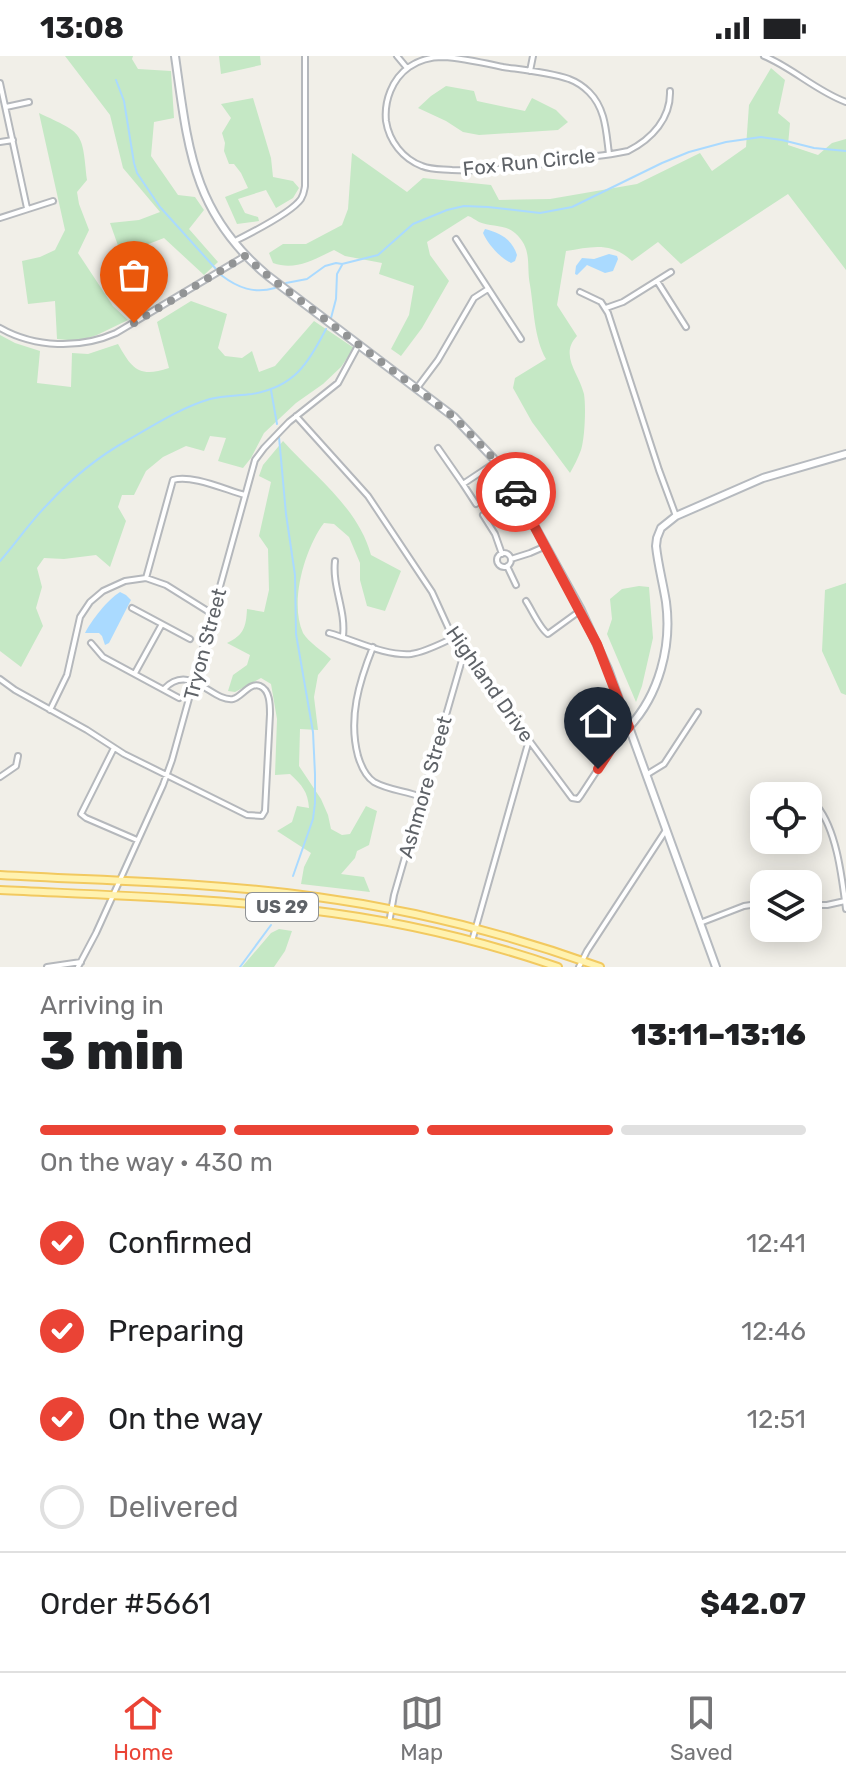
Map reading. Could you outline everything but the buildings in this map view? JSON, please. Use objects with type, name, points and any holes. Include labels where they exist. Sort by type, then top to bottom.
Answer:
[{"type":"main road","name":"US 29","points":[[0,875],[259,890],[346,901],[475,927],[581,964],[600,967]]},
{"type":"main road","name":"US 29","points":[[0,890],[258,905],[344,915],[472,941],[558,967]]},
{"type":"main road","points":[[344,915],[346,901]]},
{"type":"street","points":[[175,56],[195,171],[207,203],[233,242],[268,276],[462,425],[496,462],[513,487],[581,610],[608,669],[716,967]]},
{"type":"street","points":[[233,242],[296,204],[303,195],[306,169],[305,56]]},
{"type":"street","points":[[397,56],[407,68]]},
{"type":"street","points":[[530,71],[533,56]]},
{"type":"street","points":[[764,56],[846,102]]},
{"type":"street","name":"Fox Run Circle","points":[[445,57],[530,71],[569,79],[590,93],[602,113],[609,154],[486,170],[437,169],[409,159],[390,134],[386,105],[390,92],[407,68],[424,60],[445,57]]},
{"type":"street","points":[[0,83],[27,208]]},
{"type":"street","points":[[609,154],[628,151],[652,135],[664,117],[670,91]]},
{"type":"street","points":[[6,107],[29,102]]},
{"type":"street","points":[[0,142],[13,140]]},
{"type":"street","points":[[0,218],[53,201]]},
{"type":"street","points":[[456,239],[521,339]]},
{"type":"street","points":[[0,328],[23,339],[43,343],[97,341],[134,323],[245,256]]},
{"type":"street","points":[[606,308],[623,302],[671,272]]},
{"type":"street","points":[[657,281],[686,327]]},
{"type":"street","points":[[417,388],[438,360],[474,298],[488,289]]},
{"type":"street","points":[[580,292],[601,302],[606,308],[676,516]]},
{"type":"street","name":"Tryon Street","points":[[79,964],[167,775],[214,615],[252,467],[259,454],[296,416],[338,383],[359,344]]},
{"type":"street","name":"Highland Drive","points":[[296,416],[368,496],[432,592],[453,638],[574,799],[578,799],[629,727]]},
{"type":"street","points":[[438,448],[476,504]]},
{"type":"street","points":[[629,727],[648,702],[659,674],[666,641],[667,618],[656,542],[661,528],[676,516],[763,478],[846,454]]},
{"type":"street","points":[[463,484],[496,462]]},
{"type":"street","points":[[146,578],[173,480],[192,480],[245,495]]},
{"type":"street","points":[[483,515],[495,534],[502,554]]},
{"type":"street","points":[[507,566],[511,559],[546,546]]},
{"type":"street","points":[[507,566],[502,567],[497,557],[506,554],[511,559]]},
{"type":"street","points":[[335,561],[335,580],[344,617],[343,636]]},
{"type":"street","points":[[507,566],[516,585]]},
{"type":"street","points":[[50,710],[67,675],[76,627],[84,609],[110,587],[146,578],[166,585],[214,615]]},
{"type":"street","points":[[526,601],[542,630],[548,634],[581,610]]},
{"type":"street","points":[[132,608],[190,639]]},
{"type":"street","points":[[135,673],[162,624]]},
{"type":"street","points":[[329,633],[385,651],[412,654],[453,638]]},
{"type":"street","points":[[91,643],[103,657],[179,698]]},
{"type":"street","points":[[373,647],[354,708],[359,759],[365,774],[375,782],[422,797]]},
{"type":"street","name":"Ashmore Street","points":[[389,923],[464,653]]},
{"type":"street","points":[[0,679],[114,748],[247,815],[264,815],[270,714],[267,693],[262,687],[254,685],[229,699],[186,680],[174,681],[164,689]]},
{"type":"street","points":[[646,775],[664,764],[698,712]]},
{"type":"street","points":[[472,941],[529,740]]},
{"type":"street","points":[[114,748],[81,814],[137,840]]},
{"type":"street","points":[[0,777],[16,766],[18,756]]},
{"type":"street","points":[[822,816],[830,831],[846,909]]},
{"type":"street","points":[[581,964],[666,830]]},
{"type":"street","points":[[822,905],[846,901]]},
{"type":"street","points":[[700,923],[735,908],[750,905]]},
{"type":"street","points":[[47,967],[79,964]]},
{"type":"green space","points":[[65,56],[133,56],[138,69],[171,71],[174,118],[154,122],[151,156],[178,195],[195,197],[204,210],[189,229],[218,262],[204,275],[164,238],[146,245],[137,253],[137,265],[153,294],[146,311],[134,315],[113,290],[111,266],[121,254],[110,223],[139,220],[160,212],[123,168],[110,115]]},
{"type":"green space","points":[[219,56],[260,56],[261,65],[221,74]]},
{"type":"green space","points":[[771,68],[785,80],[778,113],[790,123],[788,145],[818,155],[832,143],[846,139],[846,270],[788,194],[681,264],[658,242],[632,261],[608,248],[566,251],[557,305],[577,336],[572,343],[570,357],[582,386],[585,406],[582,445],[570,473],[532,422],[513,388],[515,378],[546,359],[537,333],[527,251],[515,233],[468,216],[427,242],[430,255],[449,281],[422,328],[401,356],[391,349],[409,315],[414,286],[379,274],[382,263],[345,256],[334,250],[289,266],[273,263],[269,253],[283,244],[306,244],[342,225],[348,209],[352,153],[407,192],[423,178],[491,185],[499,200],[550,199],[637,184],[700,153],[712,171],[746,147],[749,105]]},
{"type":"green space","points":[[446,86],[474,91],[477,101],[525,111],[532,98],[556,110],[568,122],[558,130],[479,135],[463,132],[418,108]]},
{"type":"green space","points":[[253,98],[271,158],[273,177],[293,181],[299,188],[293,198],[276,208],[266,190],[238,199],[245,213],[258,217],[259,221],[237,224],[225,197],[248,188],[234,164],[229,164],[224,151],[222,133],[231,118],[221,104]]},
{"type":"green space","points":[[39,113],[65,125],[78,136],[84,152],[87,180],[77,192],[89,230],[78,253],[113,306],[128,320],[79,341],[57,339],[55,301],[28,304],[22,261],[55,250],[65,230]]},
{"type":"green space","points":[[191,301],[227,314],[218,348],[225,356],[242,358],[252,351],[259,372],[275,366],[314,321],[354,348],[341,367],[323,384],[296,403],[264,433],[243,468],[218,461],[226,438],[210,436],[204,451],[186,446],[163,457],[146,471],[134,495],[122,495],[118,507],[126,521],[110,567],[96,555],[44,558],[37,568],[42,587],[36,608],[43,626],[21,667],[0,651],[0,335],[40,351],[37,383],[71,387],[72,353],[88,354],[118,344],[138,369],[150,372],[169,368],[157,322]]},
{"type":"green space","points":[[283,441],[346,507],[365,538],[371,555],[401,571],[385,611],[367,606],[360,580],[360,563],[349,537],[334,524],[324,523],[305,561],[298,591],[299,620],[303,633],[331,659],[318,675],[314,697],[318,730],[300,729],[299,766],[321,799],[331,829],[342,835],[350,834],[366,806],[377,811],[369,845],[357,851],[341,874],[364,877],[370,892],[301,884],[311,853],[277,831],[292,822],[297,806],[309,808],[304,789],[290,774],[275,775],[277,719],[271,684],[261,678],[235,692],[228,691],[233,675],[247,665],[250,655],[227,643],[243,630],[247,609],[264,612],[269,590],[268,549],[259,536],[271,482],[259,476],[263,465]]},
{"type":"green space","points":[[846,583],[846,695],[841,693],[822,651],[825,590]]},
{"type":"green space","points":[[649,587],[653,638],[636,702],[607,634],[612,619],[610,599],[622,589]]},
{"type":"green space","points":[[279,929],[292,931],[285,951],[274,967],[242,967],[271,933]]},
{"type":"water","points":[[485,229],[509,241],[517,255],[515,261],[511,263],[494,250],[483,233]]},
{"type":"water","points":[[609,254],[618,259],[613,271],[605,273],[587,265],[575,274],[582,258],[594,259]]},
{"type":"water","points":[[120,592],[131,600],[109,643],[105,645],[99,633],[85,633],[100,611]]},
{"type":"waterway","points":[[116,80],[124,101],[137,173],[160,207],[216,269]]},
{"type":"waterway","points":[[286,283],[307,279],[325,266],[378,255],[413,224],[447,210],[464,206],[540,213],[572,207],[662,163],[726,142],[761,137],[846,151]]},
{"type":"waterway","points":[[331,318],[337,274],[342,265]]},
{"type":"waterway","points":[[221,275],[246,289],[275,288]]},
{"type":"waterway","points":[[0,561],[56,496],[106,453],[199,403],[279,386],[306,363],[326,329]]},
{"type":"waterway","points":[[271,390],[277,424]]},
{"type":"waterway","points":[[279,437],[295,575],[296,634],[313,732],[315,774],[313,819],[293,876]]},
{"type":"waterway","points":[[240,967],[271,925]]},
{"type":"way so far","points":[[134,323],[245,256],[454,417],[493,458],[516,492]]},
{"type":"route","points":[[516,492],[581,610],[608,669],[629,727],[598,769]]}]
